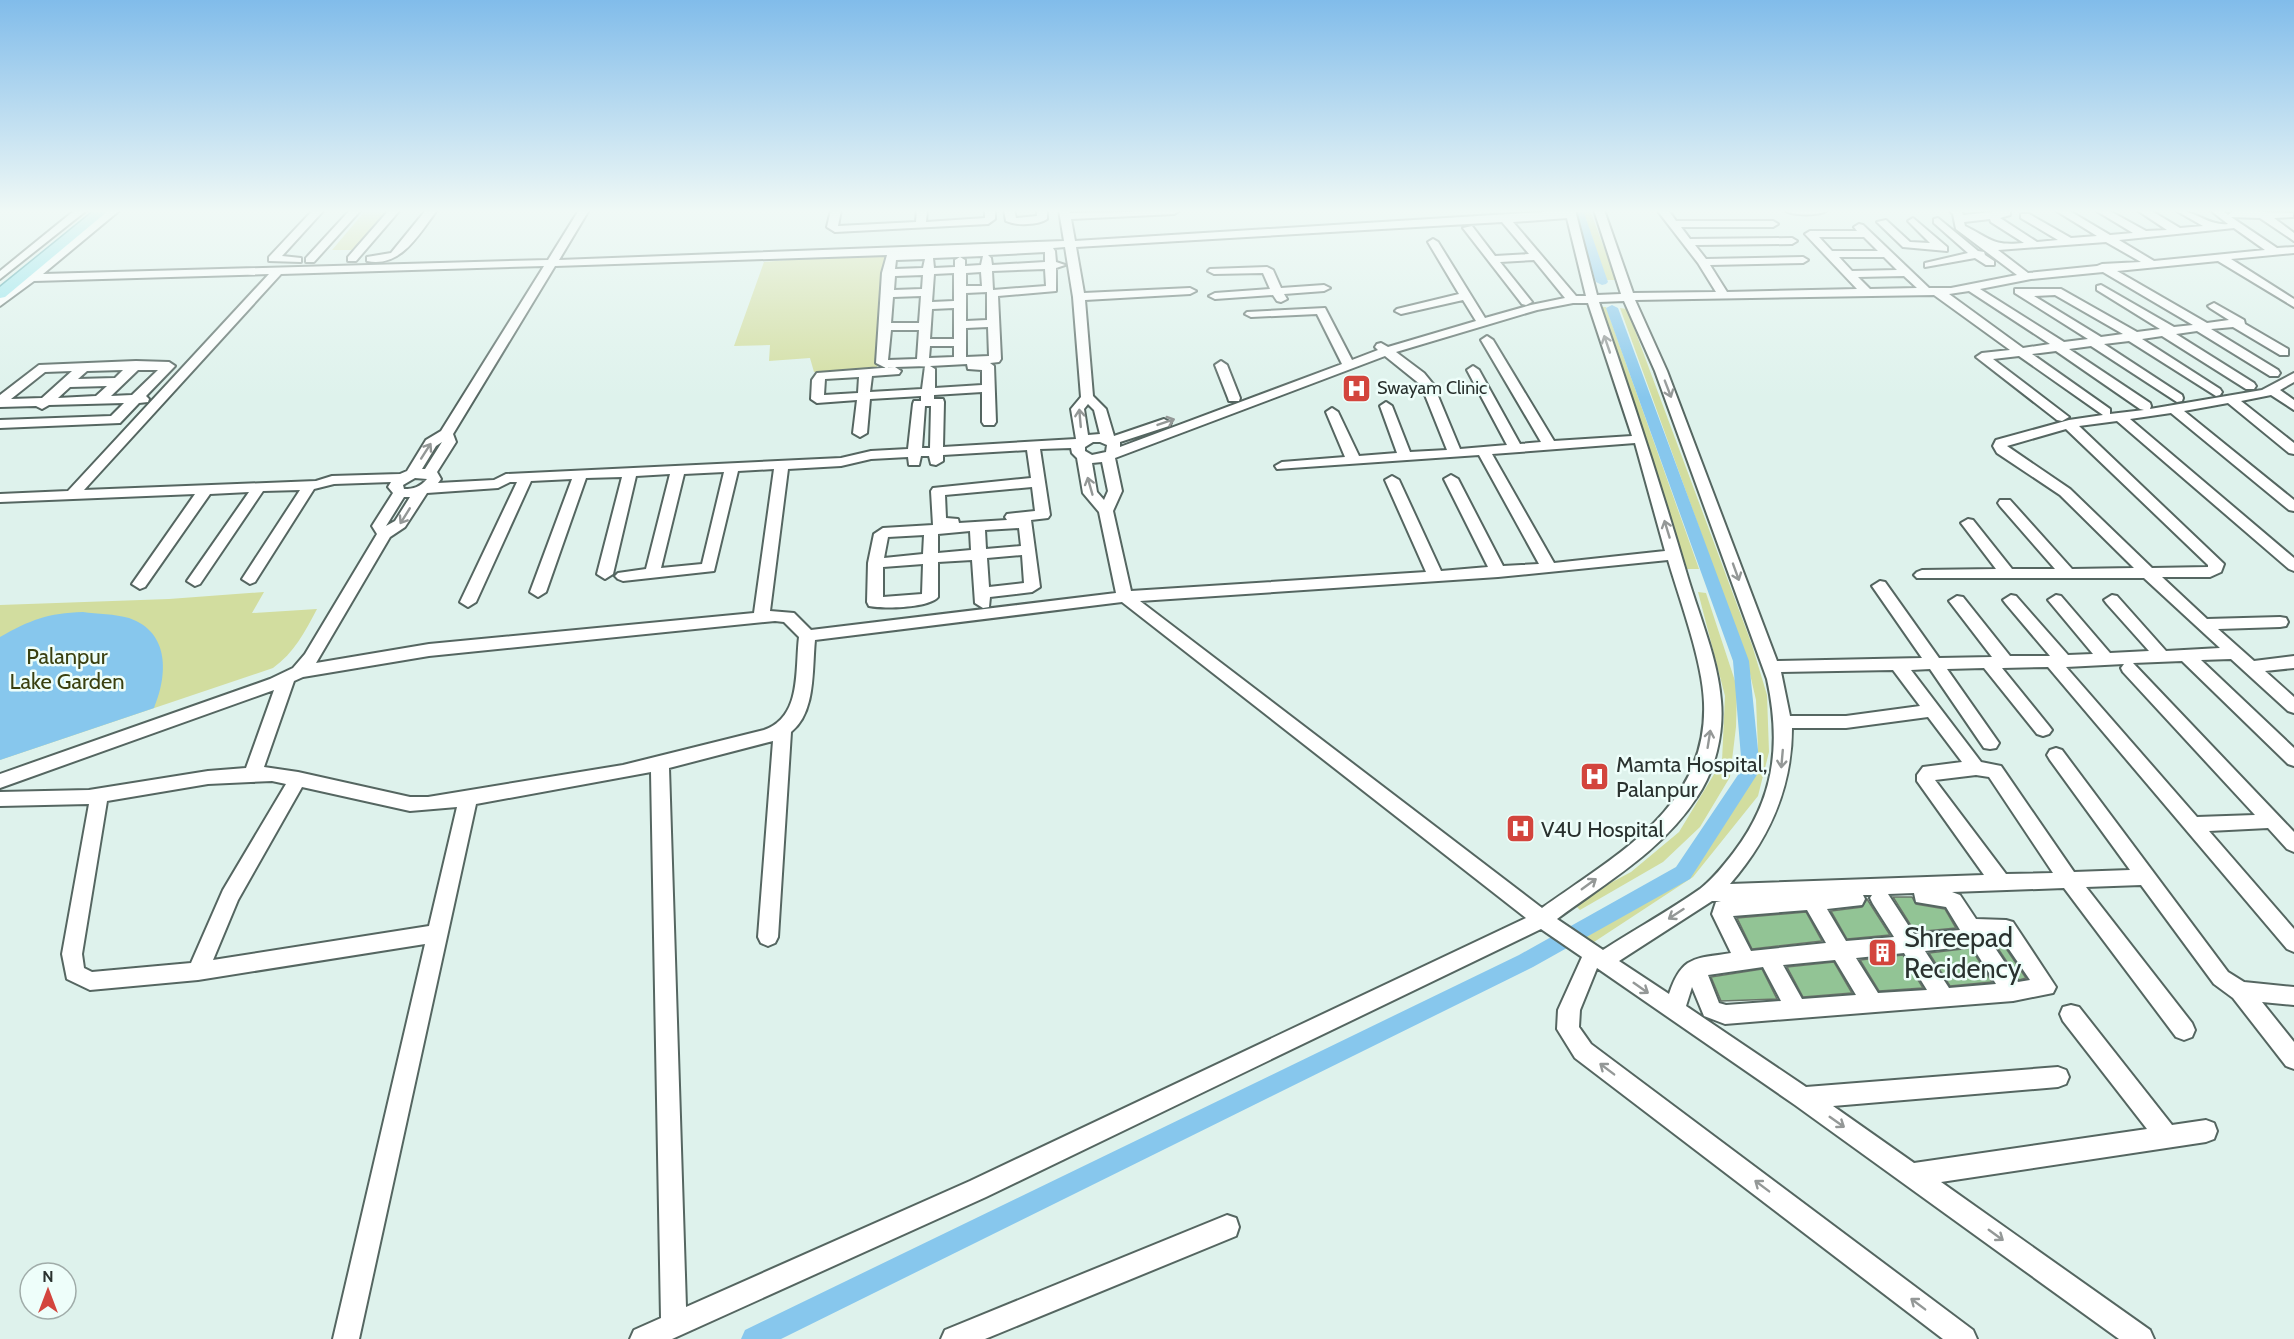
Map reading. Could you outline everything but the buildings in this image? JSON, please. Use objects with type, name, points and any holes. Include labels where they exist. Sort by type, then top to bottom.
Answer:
[{"type":"main road","points":[[0,283],[13,272]]},
{"type":"main road","points":[[0,294],[31,272]]},
{"type":"street","points":[[0,303],[32,272]]},
{"type":"street","points":[[25,278],[224,272]]},
{"type":"street","points":[[72,495],[277,272]]},
{"type":"street","points":[[384,534],[379,526],[402,484],[431,443],[446,434],[546,272]]},
{"type":"street","points":[[909,272],[888,273],[882,363],[947,368],[987,366],[989,422]]},
{"type":"street","points":[[929,272],[924,344],[937,425],[936,456]]},
{"type":"street","points":[[960,272],[960,361]]},
{"type":"street","points":[[987,272],[995,359],[960,361],[881,372],[825,375],[818,380],[817,398],[862,403],[988,393]]},
{"type":"street","points":[[1022,272],[1024,291]]},
{"type":"street","points":[[960,290],[1052,289],[1051,272]]},
{"type":"street","points":[[1074,272],[1079,297],[1087,397],[1100,409],[1110,448],[1114,491],[1106,511]]},
{"type":"street","points":[[1268,272],[1286,311]]},
{"type":"street","points":[[1452,272],[1480,318]]},
{"type":"street","points":[[1503,272],[1526,302]]},
{"type":"street","points":[[1549,272],[1570,297]]},
{"type":"street","points":[[643,1339],[978,1189],[1548,922],[1644,845],[1680,807],[1703,767],[1710,740],[1713,703],[1709,675],[1640,439],[1586,272]]},
{"type":"street","points":[[1620,272],[1661,371],[1770,667],[1782,704],[1783,764],[1775,795],[1749,848],[1708,893],[1590,953],[1569,1010],[1568,1029],[1583,1051],[1964,1339]]},
{"type":"street","points":[[1709,272],[1721,291]]},
{"type":"street","points":[[1929,289],[1962,283],[1984,272]]},
{"type":"street","points":[[1973,288],[1989,272]]},
{"type":"street","points":[[1999,272],[2022,293],[2096,341],[2175,404],[2294,507]]},
{"type":"street","points":[[2014,272],[2042,272]]},
{"type":"street","points":[[2014,272],[2030,272]]},
{"type":"street","points":[[2112,272],[2274,373]]},
{"type":"street","points":[[2244,272],[2294,304]]},
{"type":"street","points":[[1848,274],[1907,273],[2105,412]]},
{"type":"street","points":[[1848,274],[1863,289]]},
{"type":"street","points":[[1215,296],[1324,288]]},
{"type":"street","points":[[0,498],[314,485],[325,491],[428,482],[498,484],[506,478],[580,474],[841,462],[871,466],[915,458],[1033,450],[1082,449],[1097,459],[1110,448],[1382,348],[1526,302],[1591,294],[1973,288],[2145,406]]},
{"type":"street","points":[[2101,288],[2250,386]]},
{"type":"street","points":[[1079,297],[1190,291]]},
{"type":"street","points":[[2022,293],[2057,291],[2133,336],[2216,392]]},
{"type":"street","points":[[886,294],[927,292]]},
{"type":"street","points":[[1401,311],[1466,296]]},
{"type":"street","points":[[1480,318],[1570,297]]},
{"type":"street","points":[[927,306],[960,304]]},
{"type":"street","points":[[1922,575],[2210,572],[2216,569],[2216,564],[2065,420],[1982,357],[2240,322],[2214,306]]},
{"type":"street","points":[[1251,314],[1321,310],[1347,360]]},
{"type":"street","points":[[960,325],[993,323]]},
{"type":"street","points":[[2235,323],[2284,352]]},
{"type":"street","points":[[884,327],[926,326]]},
{"type":"street","points":[[1487,340],[1550,446]]},
{"type":"street","points":[[924,344],[960,342]]},
{"type":"street","points":[[1382,348],[1420,376],[1427,384],[1455,453]]},
{"type":"street","points":[[76,422],[136,365]]},
{"type":"street","points":[[0,403],[38,370],[136,365],[169,366],[115,420],[0,424]]},
{"type":"street","points":[[1221,365],[1234,398]]},
{"type":"street","points":[[21,424],[84,367]]},
{"type":"street","points":[[915,458],[917,427],[947,368]]},
{"type":"street","points":[[1473,370],[1516,449]]},
{"type":"street","points":[[879,396],[881,372]]},
{"type":"street","points":[[860,433],[866,373]]},
{"type":"street","points":[[2294,377],[2266,393],[2175,404],[2120,417],[2065,420],[2001,443],[2000,446],[2002,450],[2066,492],[2148,573],[2294,707]]},
{"type":"street","points":[[1224,408],[1234,398],[1291,381]]},
{"type":"street","points":[[66,383],[118,382]]},
{"type":"street","points":[[2272,390],[2294,406]]},
{"type":"street","points":[[862,403],[879,396],[931,398]]},
{"type":"street","points":[[1087,397],[1077,409],[1090,492],[1106,511],[1125,597],[1590,953],[1803,1098],[2141,1339]]},
{"type":"street","points":[[0,403],[161,398]]},
{"type":"street","points":[[2230,399],[2294,450]]},
{"type":"street","points":[[1386,406],[1406,457]]},
{"type":"street","points":[[1332,412],[1354,461]]},
{"type":"street","points":[[2120,417],[2294,566]]},
{"type":"street","points":[[917,427],[937,425]]},
{"type":"street","points":[[253,773],[293,675],[311,658],[384,534],[400,524],[428,482],[449,442],[446,434]]},
{"type":"street","points":[[1082,449],[1092,438],[1110,448]]},
{"type":"street","points":[[1282,466],[1640,439]]},
{"type":"street","points":[[1033,450],[1042,515],[939,524],[938,491],[1037,482]]},
{"type":"street","points":[[1483,451],[1549,568]]},
{"type":"street","points":[[761,618],[781,466]]},
{"type":"street","points":[[623,576],[709,568],[732,468]]},
{"type":"street","points":[[652,574],[678,470]]},
{"type":"street","points":[[604,574],[630,472]]},
{"type":"street","points":[[538,592],[580,474]]},
{"type":"street","points":[[468,602],[526,477]]},
{"type":"street","points":[[1451,478],[1498,572]]},
{"type":"street","points":[[1392,480],[1436,576]]},
{"type":"street","points":[[402,484],[428,482]]},
{"type":"street","points":[[250,579],[314,485]]},
{"type":"street","points":[[195,581],[259,487]]},
{"type":"street","points":[[140,584],[206,489]]},
{"type":"street","points":[[2005,503],[2068,574]]},
{"type":"street","points":[[1968,522],[2008,574]]},
{"type":"street","points":[[931,529],[930,594],[923,600],[875,602],[876,563],[881,534],[931,529],[1026,523],[1032,587],[982,593]]},
{"type":"street","points":[[977,526],[983,614]]},
{"type":"street","points":[[876,563],[1029,550]]},
{"type":"street","points":[[807,636],[1125,597],[1498,572],[1675,555]]},
{"type":"street","points":[[1880,586],[1990,743]]},
{"type":"street","points":[[2011,600],[2060,664],[2294,943]]},
{"type":"street","points":[[2056,600],[2105,658]]},
{"type":"street","points":[[2112,600],[2162,656]]},
{"type":"street","points":[[1957,601],[2043,730]]},
{"type":"street","points":[[0,781],[293,675],[429,650],[788,617],[807,636]]},
{"type":"street","points":[[2203,624],[2280,622]]},
{"type":"street","points":[[0,799],[99,796],[215,776],[253,773],[272,774],[410,804],[428,804],[610,775],[782,730],[792,721],[799,708],[807,636]]},
{"type":"street","points":[[1770,667],[1996,662],[2060,664],[2105,658],[2235,653]]},
{"type":"street","points":[[2186,655],[2294,759]]},
{"type":"street","points":[[2250,667],[2294,662]]},
{"type":"street","points":[[1898,665],[1976,768]]},
{"type":"street","points":[[2129,668],[2294,844]]},
{"type":"street","points":[[1784,722],[1846,722],[1932,710]]},
{"type":"street","points":[[768,937],[782,730]]},
{"type":"street","points":[[2056,755],[2221,978],[2240,991],[2294,1059]]},
{"type":"street","points":[[660,763],[674,1325]]},
{"type":"street","points":[[2002,884],[1926,780],[1929,772],[1976,768],[1995,771],[2068,879],[2184,1030]]},
{"type":"street","points":[[198,971],[230,896],[298,780]]},
{"type":"street","points":[[99,796],[72,954],[74,973],[90,981],[198,971],[438,933]]},
{"type":"street","points":[[346,1339],[468,798]]},
{"type":"street","points":[[2193,825],[2272,821]]},
{"type":"street","points":[[1708,893],[2148,877]]},
{"type":"street","points":[[1744,960],[1722,914],[1723,908],[1941,896],[1953,901],[2013,992]]},
{"type":"street","points":[[1880,898],[1944,998]]},
{"type":"street","points":[[1812,902],[1872,1004]]},
{"type":"street","points":[[1674,1011],[1685,977],[1695,968],[1744,960],[1910,944],[2006,928],[2046,987],[1944,998],[1719,1015],[1711,1009],[1695,968]]},
{"type":"street","points":[[1769,958],[1797,1010]]},
{"type":"street","points":[[2240,991],[2294,996]]},
{"type":"street","points":[[2071,1014],[2167,1137]]},
{"type":"street","points":[[1803,1098],[2058,1077]]},
{"type":"street","points":[[1912,1175],[2206,1131]]},
{"type":"street","points":[[954,1339],[1227,1227]]},
{"type":"green space","points":[[760,272],[884,272],[877,369],[814,372],[810,358],[769,361],[770,345],[734,346]]},
{"type":"green space","points":[[1604,272],[1613,272],[1616,280],[1606,280]]},
{"type":"green space","points":[[1600,307],[1606,307],[1699,569],[1687,569]]},
{"type":"green space","points":[[1620,308],[1627,309],[1752,645],[1767,695],[1769,752],[1758,796],[1693,877],[1594,942],[1586,937],[1689,873],[1753,777],[1758,749],[1756,700],[1747,661]]},
{"type":"green space","name":"Palanpur Lake Garden","points":[[264,592],[252,613],[317,609],[293,649],[273,668],[0,760],[0,605],[169,599]]},
{"type":"green space","points":[[1698,592],[1706,593],[1737,687],[1736,727],[1730,777],[1700,827],[1663,862],[1580,910],[1573,903],[1631,872],[1679,832],[1722,761],[1725,696]]},
{"type":"water","points":[[83,612],[129,618],[152,633],[159,644],[163,669],[159,695],[154,708],[0,760],[0,637],[40,618]]},
{"type":"waterway","points":[[1599,272],[1602,282]]},
{"type":"waterway","points":[[754,1339],[1526,961],[1683,873],[1751,770],[1741,661],[1612,308]]},
{"type":"place","name":"Swayam Clinic","points":[[1356,388]]},
{"type":"place","name":"Mamta Hospital, Palanpur","points":[[1595,777]]},
{"type":"place","name":"V4U Hospital","points":[[1520,829]]},
{"type":"place","name":"Shreepad Recidency","points":[[1883,953]]}]
